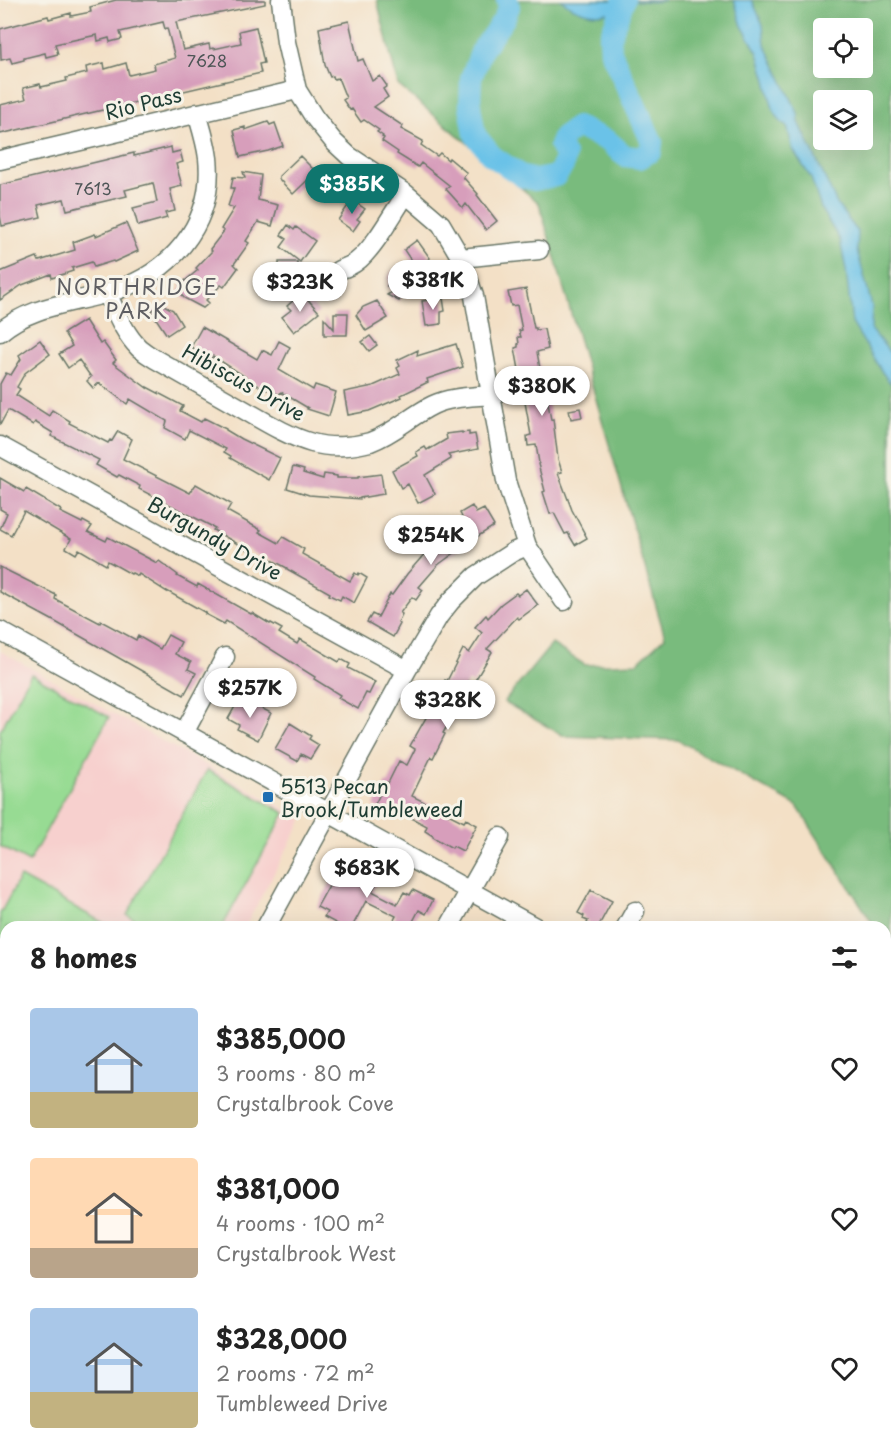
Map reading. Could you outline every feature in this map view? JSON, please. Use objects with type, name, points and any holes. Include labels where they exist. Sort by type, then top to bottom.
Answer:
[{"type":"street","points":[[281,0],[286,42],[297,90],[314,117],[334,142],[349,156],[406,194],[441,224],[461,258],[474,296],[506,481],[527,546],[564,601]]},
{"type":"street","name":"Rio Pass","points":[[0,160],[297,90]]},
{"type":"street","points":[[0,332],[37,310],[127,286],[159,269],[182,247],[197,222],[207,192],[206,144],[197,113]]},
{"type":"street","points":[[339,270],[358,261],[367,252],[406,194]]},
{"type":"street","points":[[461,258],[539,250]]},
{"type":"street","name":"Hibiscus Drive","points":[[107,293],[119,321],[139,348],[294,437],[314,444],[351,446],[369,442],[401,427],[434,404],[491,394]]},
{"type":"street","name":"Burgundy Drive","points":[[0,446],[407,670]]},
{"type":"street","points":[[269,921],[439,616],[462,588],[476,576],[513,552],[527,546]]},
{"type":"street","points":[[0,632],[524,921]]},
{"type":"street","points":[[184,733],[225,657]]},
{"type":"street","points":[[452,921],[500,837]]},
{"type":"street","points":[[629,921],[635,910]]},
{"type":"shaded area","points":[[0,651],[303,819],[248,921],[0,921]]},
{"type":"green space","points":[[377,0],[891,0],[891,921],[871,921],[797,806],[678,740],[564,736],[504,702],[552,644],[585,665],[637,663],[665,637],[539,203],[398,85]]},
{"type":"green space","points":[[31,674],[109,717],[29,862],[0,846],[0,731]]},
{"type":"green space","points":[[207,770],[285,813],[225,921],[138,921],[127,915]]},
{"type":"green space","points":[[20,877],[100,921],[0,921],[0,914]]},
{"type":"water","points":[[561,0],[665,0],[629,2],[610,12],[597,14],[578,10]]},
{"type":"water","points":[[734,0],[752,0],[763,25],[765,44],[798,113],[799,122],[838,206],[858,232],[857,250],[872,306],[871,329],[891,354],[891,384],[852,323],[840,240],[822,211],[811,178],[793,150],[787,126],[781,122],[773,110],[758,53],[742,26]]},
{"type":"building","points":[[116,0],[265,0],[265,4],[176,22],[183,50],[209,44],[210,49],[214,49],[241,43],[239,31],[256,27],[264,63],[259,64],[261,73],[0,134],[0,105],[26,99],[23,88],[40,84],[41,87],[67,81],[66,78],[87,73],[86,67],[104,63],[105,69],[126,63],[129,75],[155,69],[154,64],[175,58],[167,28],[165,29],[163,22],[120,32],[122,39],[110,42],[109,38],[98,41],[97,35],[55,44],[58,54],[46,57],[45,53],[12,63],[10,58],[1,60],[0,29],[48,16],[49,19],[71,13],[71,16],[91,12],[90,7]]},
{"type":"building","points":[[349,21],[358,61],[363,59],[372,81],[380,76],[387,86],[383,89],[388,97],[374,107],[403,126],[401,129],[423,141],[421,145],[437,156],[440,153],[448,160],[449,158],[467,173],[463,177],[497,221],[486,230],[466,204],[463,208],[446,189],[450,186],[421,163],[418,167],[397,154],[398,152],[382,141],[384,138],[377,132],[379,130],[364,120],[361,122],[343,100],[346,98],[338,78],[330,77],[325,65],[319,28]]},
{"type":"building","points":[[268,122],[270,125],[275,123],[283,146],[240,157],[234,130],[245,127],[245,130]]},
{"type":"building","points":[[171,147],[172,153],[180,151],[183,162],[176,164],[182,186],[170,189],[175,211],[165,213],[167,218],[138,226],[133,208],[157,202],[153,183],[125,190],[127,196],[67,210],[64,199],[38,205],[41,217],[2,226],[0,185],[134,153],[134,156]]},
{"type":"building","points":[[300,156],[316,172],[293,194],[279,179],[279,176]]},
{"type":"building","points":[[243,172],[261,175],[258,200],[278,205],[272,226],[258,222],[246,241],[249,243],[234,264],[238,268],[224,287],[221,285],[206,300],[209,303],[203,308],[184,298],[178,291],[182,288],[180,285],[198,270],[196,268],[212,251],[210,249],[224,231],[221,229],[234,208],[228,206],[234,188],[231,188],[233,177],[245,178]]},
{"type":"building","points":[[352,200],[365,209],[357,219],[360,221],[353,231],[338,220]]},
{"type":"building","points":[[126,223],[138,251],[114,262],[94,267],[92,262],[72,268],[73,271],[52,278],[51,274],[22,285],[0,300],[0,272],[37,257],[39,261],[75,250],[73,242],[95,234],[96,236]]},
{"type":"building","points":[[288,225],[294,230],[296,227],[315,241],[300,262],[281,247],[287,239],[281,235]]},
{"type":"building","points":[[417,240],[430,258],[416,268],[404,250]]},
{"type":"building","points":[[279,262],[297,262],[297,286],[279,286]]},
{"type":"building","points":[[393,270],[411,280],[399,301],[387,295],[395,290],[387,286],[390,281],[387,279]]},
{"type":"building","points":[[526,289],[534,328],[544,329],[548,349],[537,352],[551,420],[553,419],[562,472],[558,473],[572,510],[587,538],[575,545],[568,533],[565,534],[554,513],[550,514],[543,492],[545,491],[536,445],[528,446],[527,436],[531,435],[515,348],[519,344],[518,337],[521,337],[519,331],[522,330],[517,305],[511,306],[508,292]]},
{"type":"building","points":[[302,293],[319,312],[294,332],[282,317],[291,310],[287,306]]},
{"type":"building","points":[[443,298],[445,311],[441,312],[441,324],[426,326],[422,301]]},
{"type":"building","points":[[377,301],[388,318],[366,331],[356,315],[363,307]]},
{"type":"building","points":[[162,304],[173,310],[182,325],[167,335],[151,311]]},
{"type":"building","points":[[334,313],[348,313],[347,335],[324,335],[324,318],[334,329]]},
{"type":"building","points":[[85,320],[100,344],[103,342],[116,360],[113,363],[147,388],[183,406],[180,411],[201,422],[204,418],[280,458],[269,480],[230,458],[231,456],[224,452],[226,449],[189,430],[185,439],[165,428],[167,421],[130,399],[127,404],[99,383],[93,388],[87,381],[91,377],[79,360],[68,368],[59,354],[72,346],[64,333]]},
{"type":"building","points":[[202,327],[257,359],[262,350],[272,355],[279,341],[290,347],[279,370],[313,390],[315,385],[336,392],[329,416],[307,409],[281,392],[279,395],[268,388],[267,390],[246,379],[213,356],[211,359],[191,347]]},
{"type":"building","points":[[370,336],[377,345],[369,351],[362,342]]},
{"type":"building","points":[[40,340],[50,354],[25,373],[17,387],[20,389],[16,395],[49,416],[52,410],[70,421],[69,423],[108,443],[118,431],[132,439],[123,459],[190,493],[196,484],[231,504],[227,511],[261,530],[259,532],[279,543],[283,537],[304,549],[302,554],[350,581],[355,573],[358,575],[359,573],[367,578],[354,603],[342,596],[340,600],[329,595],[330,593],[287,568],[263,555],[261,557],[213,530],[215,528],[139,489],[140,486],[119,475],[117,477],[96,465],[99,460],[51,436],[53,433],[35,422],[33,425],[8,410],[0,425],[0,384],[6,373],[11,375],[21,359],[19,355]]},
{"type":"building","points":[[456,344],[463,367],[427,379],[428,382],[401,395],[402,397],[369,411],[348,415],[344,392],[373,386],[400,374],[397,360],[418,350],[417,356]]},
{"type":"building","points":[[580,408],[582,417],[571,419],[569,410]]},
{"type":"building","points":[[469,432],[469,435],[475,434],[478,449],[448,455],[451,459],[425,475],[435,494],[418,503],[408,484],[401,488],[392,470],[418,456],[416,452],[425,447],[427,450],[430,449],[447,439],[446,434]]},
{"type":"building","points":[[293,467],[304,470],[303,473],[323,479],[324,474],[337,476],[337,478],[358,478],[381,474],[384,494],[360,499],[309,495],[287,488]]},
{"type":"building","points":[[0,478],[24,492],[26,489],[61,510],[60,512],[92,526],[88,532],[106,541],[108,537],[157,563],[159,561],[177,576],[197,587],[198,584],[282,629],[279,633],[297,644],[300,639],[339,662],[341,659],[350,664],[348,668],[375,682],[369,694],[366,693],[358,709],[338,698],[340,695],[314,679],[315,677],[226,621],[224,624],[205,614],[139,574],[138,576],[131,574],[108,561],[106,565],[79,549],[76,554],[66,548],[71,539],[24,511],[11,535],[0,529],[7,513],[0,509]]},
{"type":"building","points":[[472,506],[476,513],[484,509],[494,526],[438,565],[419,587],[423,590],[416,600],[412,597],[400,613],[402,614],[398,623],[400,624],[393,637],[367,622],[372,614],[378,617],[390,594],[392,595],[435,542],[433,539],[462,517],[460,513]]},
{"type":"building","points":[[0,567],[56,595],[55,599],[136,640],[138,636],[160,649],[168,635],[181,642],[175,654],[191,662],[188,669],[196,673],[184,695],[0,592]]},
{"type":"building","points":[[526,589],[538,605],[519,619],[517,617],[487,649],[492,652],[473,684],[468,681],[453,709],[450,717],[452,718],[443,733],[445,734],[412,796],[464,822],[466,819],[477,825],[463,851],[453,846],[452,848],[433,837],[425,831],[427,826],[391,807],[388,814],[374,806],[399,761],[407,765],[415,749],[410,746],[463,649],[469,653],[482,633],[475,627],[486,615],[488,618],[501,604]]},
{"type":"building","points":[[249,702],[271,713],[258,740],[237,729],[239,725],[228,719],[237,703],[246,708]]},
{"type":"building","points":[[290,723],[311,736],[309,739],[319,745],[310,759],[301,754],[297,761],[275,749]]},
{"type":"building","points":[[342,862],[364,874],[368,867],[381,875],[372,891],[397,904],[404,892],[410,895],[413,890],[433,900],[426,914],[419,910],[413,921],[393,921],[396,916],[366,901],[355,921],[332,921],[324,917],[327,912],[317,907]]},
{"type":"building","points":[[591,890],[612,901],[601,921],[588,921],[578,913]]},
{"type":"waterway","points":[[507,0],[509,7],[504,19],[482,50],[471,78],[470,106],[475,135],[492,156],[523,177],[535,180],[556,176],[563,166],[565,155],[560,146],[564,136],[577,127],[608,141],[625,156],[640,158],[651,151],[652,142],[611,52],[610,37],[624,0]]},
{"type":"place","name":"5513 Pecan Brook/Tumbleweed","points":[[268,797]]},
{"type":"district","name":"NORTHRIDGE PARK","points":[[137,298]]}]
